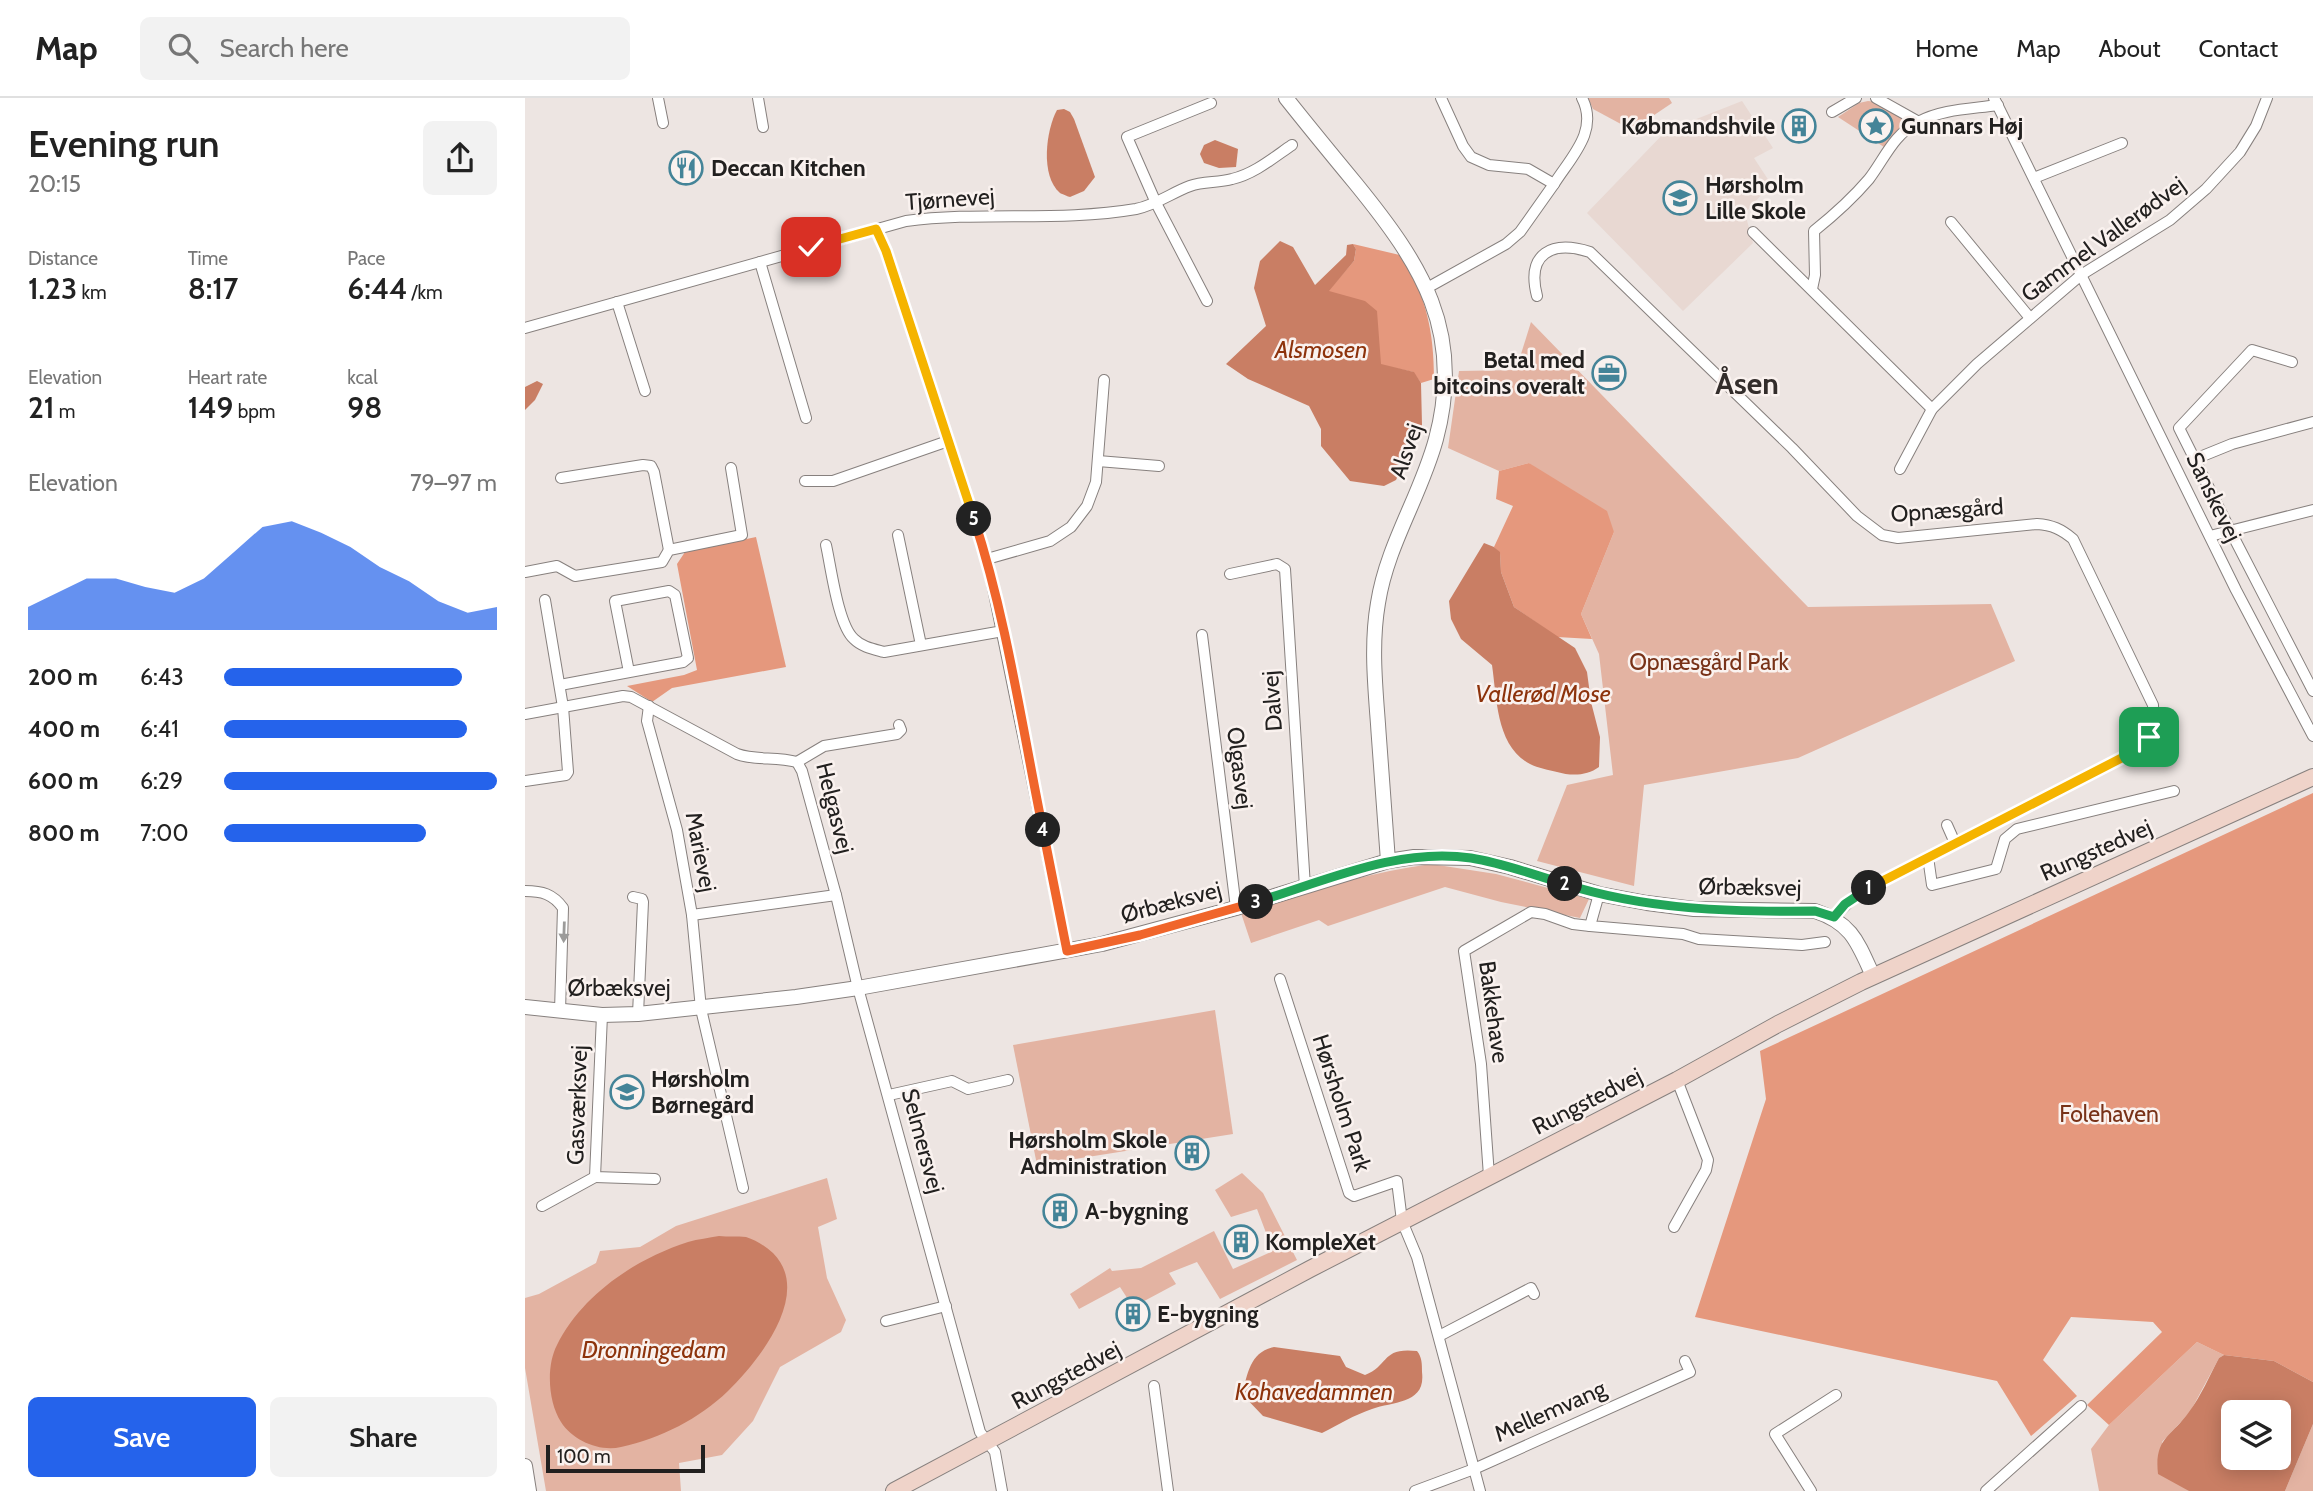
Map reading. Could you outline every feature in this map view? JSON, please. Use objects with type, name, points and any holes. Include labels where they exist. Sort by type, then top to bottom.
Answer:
[{"type":"main road","name":"Rungstedvej","points":[[894,1491],[1402,1221],[1873,976],[2313,777]]},
{"type":"street","points":[[658,98],[663,124]]},
{"type":"street","points":[[758,98],[763,127]]},
{"type":"street","name":"Alsvej","points":[[1286,98],[1408,252],[1436,312],[1443,347],[1441,417],[1430,459],[1382,580],[1374,635],[1388,861]]},
{"type":"street","points":[[1441,98],[1463,146],[1471,156],[1489,165],[1528,169],[1554,184]]},
{"type":"street","points":[[1427,288],[1506,244],[1520,232],[1586,135],[1589,119],[1582,98]]},
{"type":"street","points":[[1832,112],[1856,98]]},
{"type":"street","points":[[1876,98],[1919,122]]},
{"type":"street","name":"Gammel Vallerødvej","points":[[1900,469],[1932,409],[1977,363],[2081,275],[2170,220],[2206,189],[2240,152],[2256,126],[2267,98]]},
{"type":"street","points":[[1812,289],[1815,275],[1814,232],[1845,207],[1903,132],[1919,122],[1947,112],[1996,102]]},
{"type":"street","name":"Sanskevej","points":[[1996,102],[2236,590],[2313,736]]},
{"type":"street","points":[[1207,301],[1156,203],[1127,137],[1211,103]]},
{"type":"street","points":[[2034,178],[2122,143]]},
{"type":"street","name":"Tjørnevej","points":[[525,328],[906,221],[937,217],[1092,214],[1138,209],[1192,185],[1231,180],[1250,173],[1292,145]]},
{"type":"street","points":[[1951,222],[2030,318]]},
{"type":"street","points":[[876,229],[886,251],[987,559],[1067,951]]},
{"type":"street","points":[[1753,232],[1932,409]]},
{"type":"street","name":"Opnæsgård","points":[[1537,296],[1533,280],[1536,267],[1543,256],[1557,246],[1572,246],[1590,251],[1792,448],[1857,516],[1882,535],[1898,538],[2037,524],[2051,525],[2063,530],[2073,539],[2154,705],[2154,722],[2149,737],[2139,749],[1857,894],[1834,917]]},
{"type":"street","points":[[760,262],[806,418]]},
{"type":"street","points":[[617,302],[645,391]]},
{"type":"street","points":[[2292,362],[2252,350],[2179,428],[2313,691]]},
{"type":"street","points":[[987,559],[1050,541],[1071,527],[1087,506],[1093,495],[1098,460],[1104,380]]},
{"type":"street","points":[[2195,459],[2232,444],[2313,422]]},
{"type":"street","points":[[805,481],[833,481],[948,441]]},
{"type":"street","points":[[1098,460],[1159,466]]},
{"type":"street","points":[[525,572],[557,566],[575,576],[662,562],[669,550],[651,466],[561,478]]},
{"type":"street","points":[[669,550],[743,535],[731,468]]},
{"type":"street","points":[[2210,536],[2313,510]]},
{"type":"street","points":[[898,535],[921,645]]},
{"type":"street","points":[[826,545],[843,624],[853,639],[868,648],[884,652],[1003,631]]},
{"type":"street","name":"Dalvej","points":[[1230,574],[1277,564],[1285,569],[1305,887]]},
{"type":"street","points":[[560,685],[683,662],[688,658],[675,594],[669,591],[615,601],[629,672]]},
{"type":"street","points":[[525,781],[566,775],[568,772],[563,707],[545,600]]},
{"type":"street","name":"Olgasvej","points":[[1202,635],[1236,908]]},
{"type":"street","points":[[525,714],[623,696],[631,697],[737,754],[750,759],[786,759],[797,762]]},
{"type":"street","name":"Marievej","points":[[649,706],[647,721],[677,830],[692,915],[701,1009],[743,1188]]},
{"type":"street","name":"Helgasvej","points":[[858,988],[836,895],[802,771],[797,762],[824,746],[897,734],[901,730],[899,724]]},
{"type":"street","points":[[1928,857],[1932,884],[1996,869],[2005,839],[2017,829],[2174,791]]},
{"type":"street","points":[[1947,825],[1955,843]]},
{"type":"street","name":"Ørbæksvej","points":[[525,1007],[602,1015],[638,1014],[701,1009],[858,988],[1067,951],[1140,935],[1388,861],[1413,857],[1471,858],[1599,894],[1694,909],[1815,911],[1834,917]]},
{"type":"street","points":[[525,891],[539,891],[550,895],[563,908],[560,1011]]},
{"type":"street","points":[[1590,926],[1599,894]]},
{"type":"street","points":[[692,915],[836,895]]},
{"type":"street","points":[[633,897],[642,899],[643,902],[638,1014]]},
{"type":"street","name":"Bakkehave","points":[[1489,1176],[1481,1064],[1464,951],[1531,912],[1573,924],[1683,934],[1699,939],[1802,945],[1825,942]]},
{"type":"street","points":[[1834,917],[1856,940],[1873,976]]},
{"type":"street","name":"Hørsholm Park","points":[[1280,979],[1349,1193],[1354,1196],[1397,1181],[1402,1221]]},
{"type":"street","name":"Selmersvej","points":[[858,988],[980,1432],[995,1452],[1002,1491]]},
{"type":"street","name":"Gasværksvej","points":[[602,1015],[595,1177],[655,1179]]},
{"type":"street","points":[[889,1095],[952,1081],[968,1088],[1008,1080]]},
{"type":"street","points":[[1674,1227],[1706,1170],[1708,1160],[1677,1080]]},
{"type":"street","points":[[542,1206],[595,1177]]},
{"type":"street","points":[[1402,1221],[1417,1257],[1480,1491]]},
{"type":"street","points":[[1439,1336],[1531,1288],[1534,1294]]},
{"type":"street","points":[[886,1321],[946,1306]]},
{"type":"street","name":"Mellemvang","points":[[1415,1491],[1474,1469],[1690,1372],[1685,1362]]},
{"type":"street","points":[[1154,1386],[1168,1491]]},
{"type":"street","points":[[1811,1491],[1775,1434],[1836,1395]]},
{"type":"street","points":[[1986,1491],[2081,1406]]},
{"type":"street","points":[[525,1466],[529,1491]]},
{"type":"shaded area","name":"Hørsholm Lille Skole","points":[[1742,101],[1773,148],[1754,158],[1771,184],[1745,213],[1753,243],[1683,311],[1587,213],[1666,131]]},
{"type":"green space","points":[[1588,98],[1669,98],[1672,103],[1632,130],[1593,109]]},
{"type":"green space","points":[[1877,102],[1910,121],[1884,147],[1838,117],[1859,103]]},
{"type":"green space","points":[[1353,244],[1404,256],[1427,316],[1434,379],[1421,383],[1413,372],[1381,365],[1328,291],[1354,261],[1356,249]]},
{"type":"green space","name":"Opnæsgård Park","points":[[1531,322],[1808,607],[1991,604],[2015,661],[1798,758],[1644,785],[1634,886],[1537,861],[1567,785],[1613,775],[1599,654],[1581,614],[1614,532],[1529,463],[1499,471],[1448,448],[1459,371],[1516,370]]},
{"type":"green space","points":[[1529,463],[1607,511],[1614,532],[1581,614],[1592,639],[1557,637],[1514,607],[1501,572],[1500,553],[1494,547],[1513,506],[1496,499],[1499,471]]},
{"type":"green space","points":[[756,537],[786,667],[672,688],[652,702],[627,686],[697,670],[677,564],[685,552]]},
{"type":"green space","name":"Folehaven","points":[[2313,793],[2313,1382],[2274,1361],[2224,1355],[2197,1342],[2109,1425],[2087,1405],[2162,1332],[2153,1322],[2071,1317],[2043,1360],[2077,1396],[2031,1436],[1997,1381],[1695,1317],[1766,1099],[1760,1051]]},
{"type":"green space","points":[[1431,864],[1496,874],[1589,899],[1580,918],[1445,887],[1328,926],[1319,920],[1251,943],[1241,913],[1358,878]]},
{"type":"green space","points":[[1215,1010],[1233,1134],[1037,1165],[1013,1045]]},
{"type":"green space","points":[[1242,1173],[1263,1193],[1297,1260],[1220,1299],[1197,1262],[1169,1273],[1176,1284],[1133,1307],[1120,1287],[1079,1309],[1070,1294],[1110,1268],[1112,1271],[1141,1268],[1214,1231],[1233,1269],[1273,1251],[1257,1209],[1231,1217],[1215,1190]]},
{"type":"green space","points":[[827,1178],[837,1219],[818,1227],[827,1278],[846,1320],[841,1332],[780,1367],[753,1421],[722,1455],[679,1463],[681,1491],[546,1491],[525,1368],[525,1298],[539,1294],[596,1263],[600,1251],[640,1247],[676,1226]]},
{"type":"green space","points":[[2197,1342],[2224,1355],[2219,1358],[2190,1412],[2162,1442],[2189,1491],[2099,1491],[2091,1449],[2109,1425]]},
{"type":"green space","points":[[2313,1424],[2313,1491],[2285,1491]]},
{"type":"water","points":[[1057,110],[1070,112],[1074,119],[1095,177],[1084,191],[1070,197],[1060,193],[1054,185],[1047,165],[1048,141],[1053,119]]},
{"type":"water","points":[[1215,140],[1238,149],[1236,167],[1219,168],[1204,163],[1200,154],[1204,145]]},
{"type":"water","name":"Alsmosen","points":[[1280,241],[1293,247],[1315,285],[1346,255],[1347,245],[1353,244],[1356,249],[1354,261],[1329,291],[1365,301],[1377,311],[1381,364],[1414,372],[1421,383],[1422,425],[1396,480],[1384,486],[1350,481],[1321,446],[1321,429],[1309,406],[1248,379],[1226,364],[1266,326],[1254,288],[1260,261]]},
{"type":"water","points":[[537,381],[543,384],[535,400],[525,410],[525,387]]},
{"type":"water","name":"Vallerød Mose","points":[[1484,543],[1500,552],[1501,572],[1514,607],[1575,648],[1587,672],[1600,737],[1599,767],[1594,770],[1584,774],[1568,774],[1530,764],[1510,746],[1504,734],[1497,707],[1492,665],[1461,639],[1451,619],[1449,601]]},
{"type":"water","name":"Dronningedam","points":[[719,1236],[746,1237],[757,1242],[773,1253],[784,1269],[787,1287],[785,1306],[777,1326],[754,1362],[717,1401],[692,1419],[665,1433],[613,1448],[596,1446],[572,1435],[557,1414],[550,1384],[553,1354],[568,1327],[595,1295],[630,1269],[668,1249]]},
{"type":"water","name":"Kohavedammen","points":[[1274,1347],[1340,1356],[1346,1367],[1365,1375],[1391,1354],[1405,1350],[1417,1351],[1421,1361],[1422,1382],[1414,1396],[1407,1400],[1365,1411],[1322,1433],[1263,1416],[1242,1394],[1251,1364],[1260,1354]]},
{"type":"water","points":[[2224,1355],[2274,1361],[2313,1382],[2313,1424],[2285,1491],[2189,1491],[2158,1474],[2157,1462],[2161,1445],[2201,1392],[2219,1358]]},
{"type":"place","name":"Købmandshvile","points":[[1799,126]]},
{"type":"place","name":"Gunnars Høj","points":[[1876,126]]},
{"type":"place","name":"Deccan Kitchen","points":[[686,168]]},
{"type":"place","name":"Hørsholm Lille Skole","points":[[1680,198]]},
{"type":"place","name":"Betal med bitcoins overalt","points":[[1609,373]]},
{"type":"place","name":"Hørsholm Børnegård","points":[[627,1092]]},
{"type":"place","name":"Hørsholm Skole Administration","points":[[1192,1153]]},
{"type":"place","name":"A-bygning","points":[[1060,1211]]},
{"type":"place","name":"KompleXet","points":[[1241,1242]]},
{"type":"place","name":"E-bygning","points":[[1133,1314]]},
{"type":"district","name":"Åsen","points":[[1747,383]]},
{"type":"route","points":[[811,247],[876,229],[886,251],[987,559],[1067,951],[1140,935],[1388,861],[1413,857],[1471,858],[1510,867],[1575,888],[1647,903],[1694,909],[1815,911],[1834,917],[1857,894],[2139,749],[2149,737]]}]
